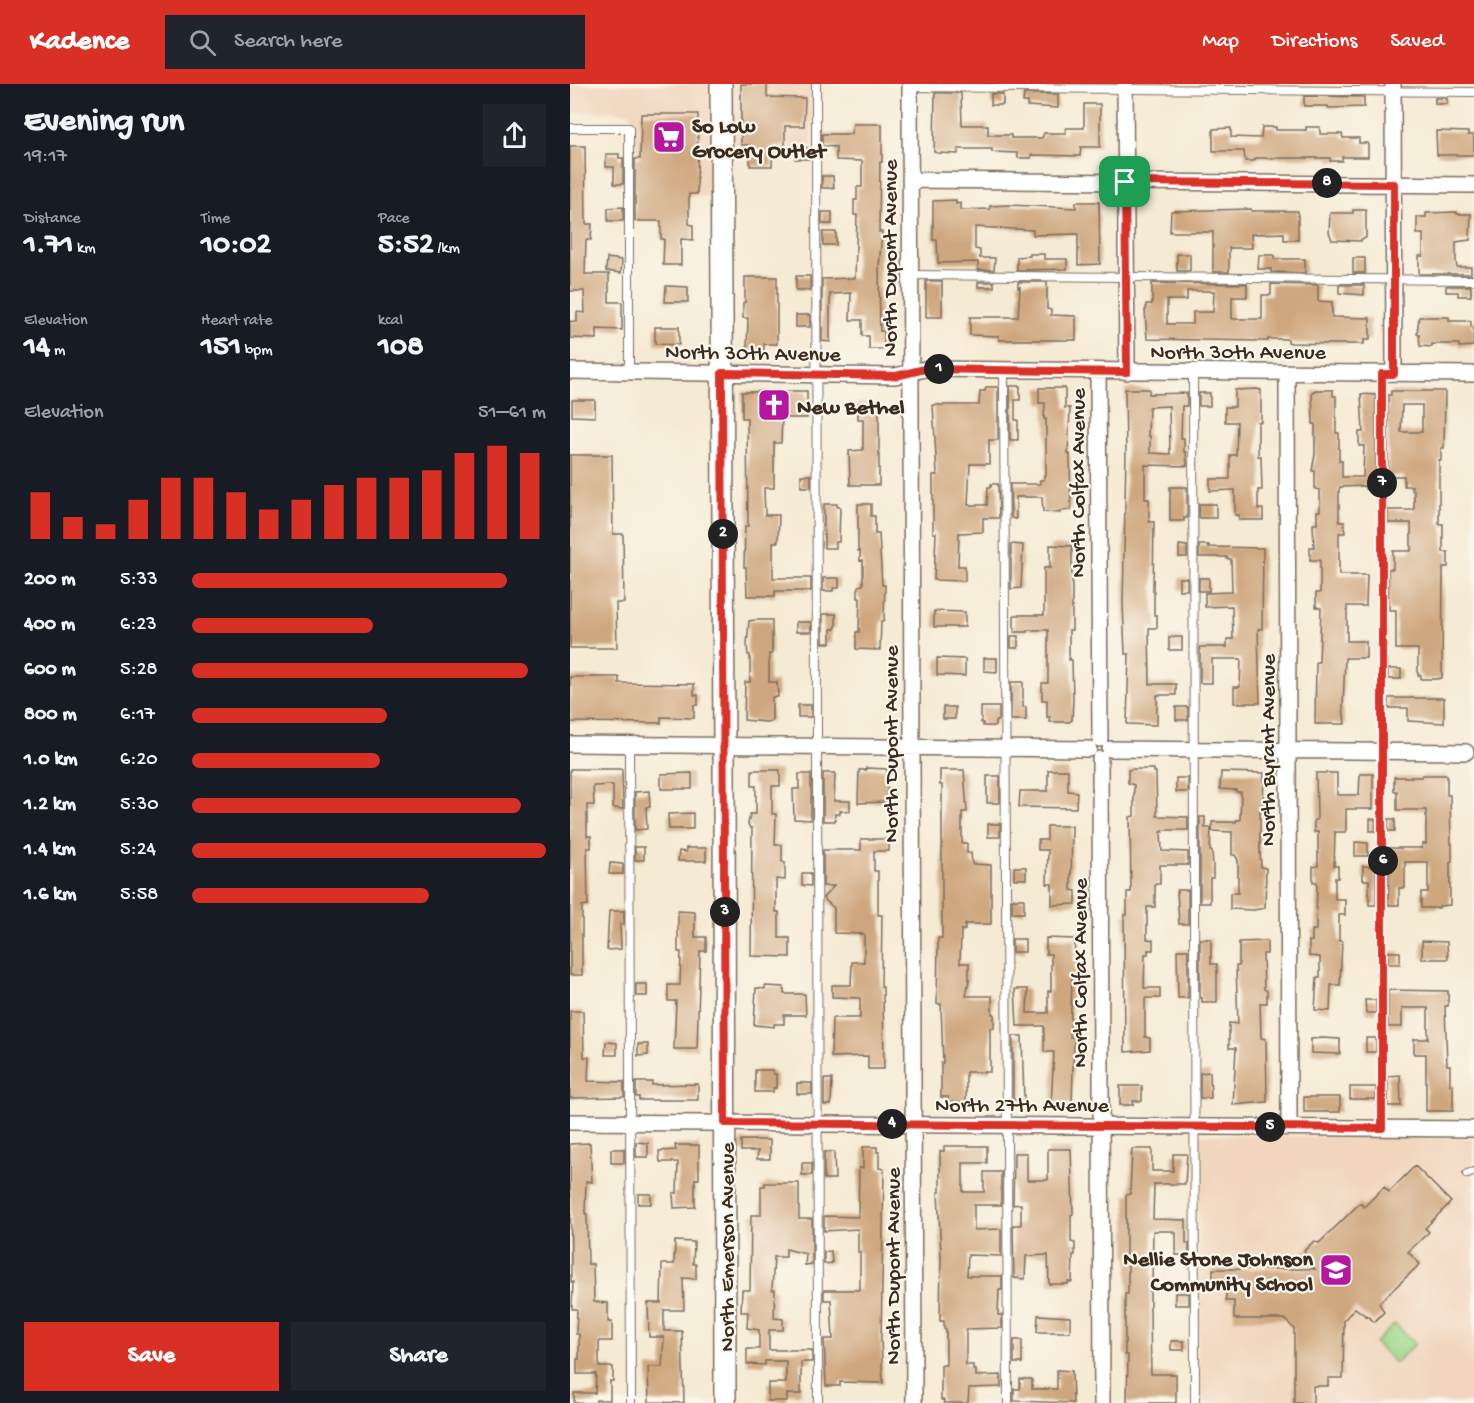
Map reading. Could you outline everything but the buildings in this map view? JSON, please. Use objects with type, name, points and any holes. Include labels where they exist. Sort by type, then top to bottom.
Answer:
[{"type":"street","name":"North Emerson Avenue","points":[[721,84],[725,1403]]},
{"type":"street","name":"North Dupont Avenue","points":[[910,85],[914,1403]]},
{"type":"street","points":[[1125,86],[1127,372]]},
{"type":"street","points":[[1388,374],[1394,280],[1393,87]]},
{"type":"street","points":[[910,180],[1474,184]]},
{"type":"street","name":"North 30th Avenue","points":[[570,371],[896,376],[925,369],[1474,374]]},
{"type":"street","name":"North Colfax Avenue","points":[[1098,371],[1102,1403]]},
{"type":"street","name":"North Byrant Avenue","points":[[1287,373],[1289,1127]]},
{"type":"street","points":[[570,744],[1471,752]]},
{"type":"street","name":"North 27th Avenue","points":[[570,1122],[1474,1129]]},
{"type":"lane","points":[[816,84],[818,1403]]},
{"type":"lane","points":[[910,85],[1393,87],[1474,92]]},
{"type":"lane","points":[[570,128],[629,128],[628,372]]},
{"type":"lane","points":[[909,275],[1474,280]]},
{"type":"lane","points":[[1004,370],[1008,1403]]},
{"type":"lane","points":[[1193,373],[1195,1403]]},
{"type":"lane","points":[[1382,1128],[1383,751],[1388,374]]},
{"type":"lane","points":[[629,745],[631,1403]]},
{"type":"shaded area","points":[[570,84],[712,84],[712,197],[630,196],[631,112],[570,112]]},
{"type":"shaded area","points":[[730,84],[812,84],[812,146],[730,147]]},
{"type":"shaded area","name":"Nellie Stone Johnson Community School","points":[[1199,1135],[1474,1138],[1474,1403],[1197,1403]]},
{"type":"green space","points":[[1395,1324],[1415,1344],[1395,1363],[1375,1343]]},
{"type":"place","name":"So Low Grocery Outlet","points":[[669,137]]},
{"type":"place","name":"New Bethel","points":[[774,405]]},
{"type":"place","name":"Nellie Stone Johnson Community School","points":[[1336,1270]]},
{"type":"route","points":[[1125,182],[1394,184],[1394,374],[1382,374],[1382,1128],[725,1123],[722,373],[896,376],[925,369],[1127,372],[1125,182]]}]
